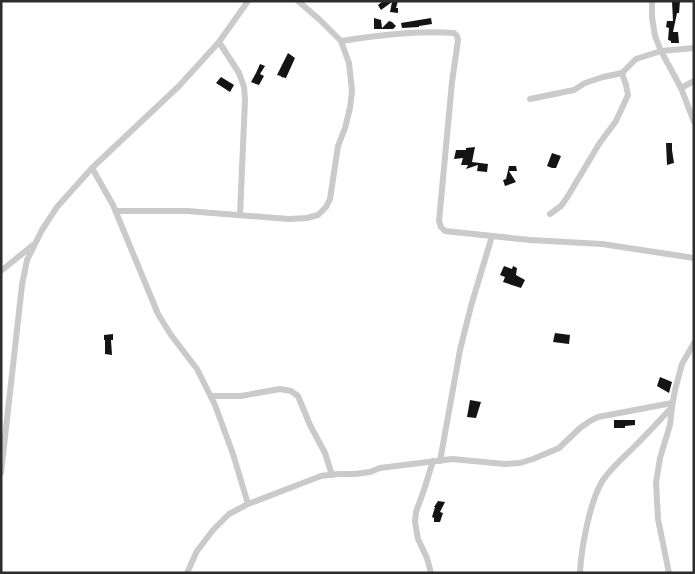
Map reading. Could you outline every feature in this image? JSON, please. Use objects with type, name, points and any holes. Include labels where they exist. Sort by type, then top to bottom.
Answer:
[{"type":"street","points":[[1,473],[22,285],[27,260],[35,243],[57,207],[92,168],[179,86],[219,42],[248,1]]},
{"type":"street","points":[[116,211],[187,211],[306,218],[318,215],[326,207],[330,199],[338,146],[350,108],[352,91],[349,63],[341,42],[298,1]]},
{"type":"street","points":[[652,1],[655,36],[681,88],[694,122]]},
{"type":"street","points":[[341,42],[374,36],[439,32],[454,33],[457,36],[439,221],[445,231],[530,240],[602,244],[694,258]]},
{"type":"street","points":[[219,42],[239,73],[244,87],[245,108],[240,215]]},
{"type":"street","points":[[530,99],[574,90],[585,83],[622,73],[636,59],[661,50],[694,48]]},
{"type":"street","points":[[550,214],[561,206],[594,152],[616,121],[628,95],[622,73]]},
{"type":"street","points":[[681,88],[694,81]]},
{"type":"street","points":[[92,168],[116,211],[158,314],[171,335],[197,369],[215,405],[233,454],[248,504]]},
{"type":"street","points":[[430,573],[427,558],[418,538],[414,522],[416,512],[436,461],[460,350],[492,236]]},
{"type":"street","points":[[1,271],[35,243]]},
{"type":"street","points":[[668,573],[658,519],[656,483],[682,364],[694,343]]},
{"type":"street","points":[[210,396],[241,396],[280,390],[291,391],[298,396],[325,453],[332,474]]},
{"type":"street","points":[[186,573],[197,551],[213,530],[229,514],[248,504],[321,476],[355,474],[370,472],[380,468],[452,459],[505,464],[520,463],[559,448],[585,425],[598,417],[672,405]]},
{"type":"street","points":[[580,573],[588,522],[595,496],[603,481],[615,465],[672,405]]},
{"type":"building","points":[[383,1],[398,1],[396,8],[398,8],[398,13],[390,12],[392,2],[381,10],[378,5]]},
{"type":"building","points":[[672,1],[680,1],[679,13],[677,13],[673,32],[678,32],[679,43],[671,43],[668,40],[669,28],[666,27],[667,21],[673,21]]},
{"type":"building","points":[[374,18],[381,20],[382,28],[389,21],[396,26],[393,29],[374,29]]},
{"type":"building","points":[[431,18],[432,24],[402,28],[401,23]]},
{"type":"building","points":[[288,53],[295,58],[286,78],[277,75]]},
{"type":"building","points":[[260,64],[265,66],[260,74],[264,76],[259,85],[251,82]]},
{"type":"building","points":[[221,77],[234,85],[230,92],[216,83]]},
{"type":"building","points":[[666,143],[672,143],[674,163],[667,165]]},
{"type":"building","points":[[475,147],[472,162],[488,164],[487,172],[477,171],[478,165],[466,169],[468,165],[461,165],[463,158],[454,159],[456,150],[466,150],[466,148]]},
{"type":"building","points":[[552,153],[561,156],[556,168],[547,166]]},
{"type":"building","points":[[509,166],[516,166],[517,171],[509,171],[516,182],[505,186],[503,180],[506,179]]},
{"type":"building","points":[[504,266],[512,269],[513,266],[517,268],[516,275],[525,280],[521,288],[503,282],[505,277],[500,275]]},
{"type":"building","points":[[555,333],[570,335],[569,344],[553,342]]},
{"type":"building","points":[[113,334],[113,340],[111,340],[112,355],[105,354],[104,335]]},
{"type":"building","points":[[660,377],[672,382],[669,393],[657,386]]},
{"type":"building","points":[[470,400],[481,402],[476,418],[467,417]]},
{"type":"building","points":[[614,420],[635,420],[635,425],[625,426],[625,428],[614,428]]},
{"type":"building","points":[[438,501],[445,502],[440,512],[443,513],[440,522],[434,522],[432,517],[434,507]]}]
